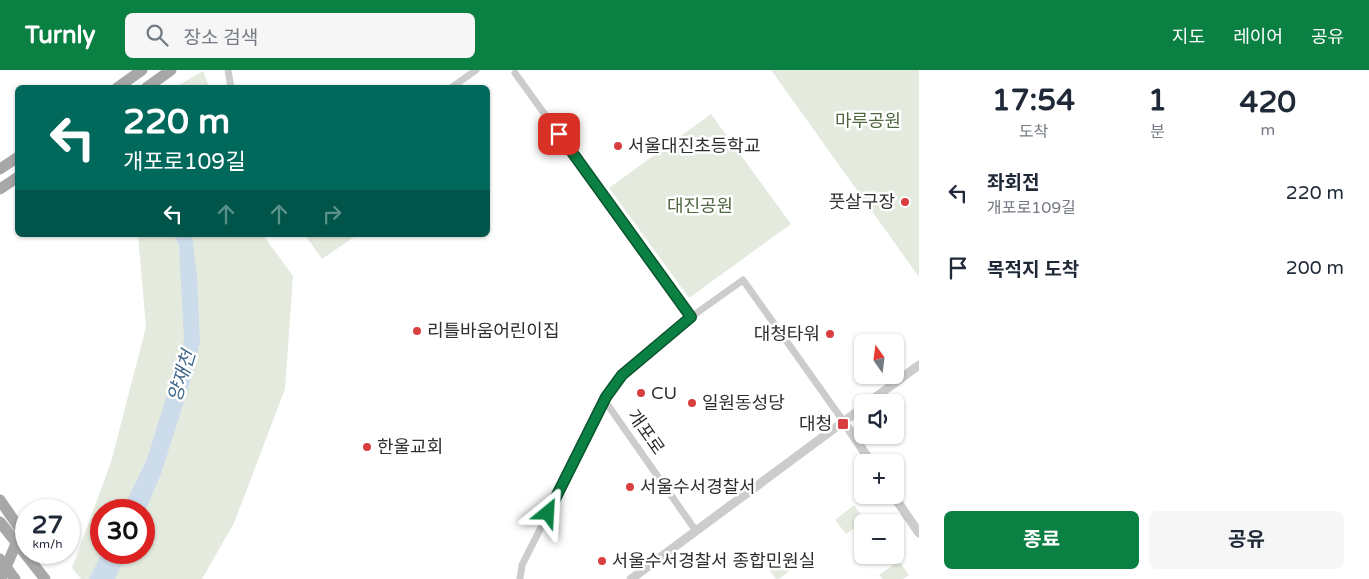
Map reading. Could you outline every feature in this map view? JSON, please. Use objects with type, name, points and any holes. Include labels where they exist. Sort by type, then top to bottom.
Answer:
[{"type":"main road","points":[[121,85],[142,70]]},
{"type":"main road","points":[[150,85],[171,70]]},
{"type":"main road","points":[[0,169],[15,159]]},
{"type":"main road","points":[[0,189],[15,178]]},
{"type":"main road","points":[[0,500],[24,535],[15,546],[1,579]]},
{"type":"main road","points":[[0,522],[45,579]]},
{"type":"main road","points":[[0,560],[15,579]]},
{"type":"street","points":[[228,70],[230,85]]},
{"type":"street","points":[[455,85],[476,70]]},
{"type":"street","points":[[515,73],[691,317]]},
{"type":"street","points":[[520,579],[522,564],[604,401],[622,375],[691,317],[743,280],[866,454]]},
{"type":"street","points":[[881,394],[919,365]]},
{"type":"street","name":"개포로","points":[[604,401],[696,531]]},
{"type":"street","points":[[631,579],[854,414]]},
{"type":"street","points":[[899,504],[919,533]]},
{"type":"green space","name":"마루공원","points":[[771,70],[919,70],[919,277]]},
{"type":"green space","points":[[203,71],[208,85],[178,85]]},
{"type":"green space","name":"대진공원","points":[[711,114],[791,224],[689,298],[609,188]]},
{"type":"green space","points":[[138,237],[264,237],[293,276],[285,389],[234,523],[202,579],[81,579],[72,568],[73,564],[80,564],[80,546],[90,519],[90,564],[155,564],[155,499],[97,499],[111,462],[146,327]]},
{"type":"green space","points":[[306,237],[354,237],[322,259]]},
{"type":"green space","points":[[854,505],[861,514],[854,514],[854,528],[846,534],[835,520]]},
{"type":"green space","points":[[786,552],[796,566],[779,579],[776,579],[766,566]]},
{"type":"green space","points":[[895,564],[901,564],[909,575],[903,579],[883,579],[879,575]]},
{"type":"water","name":"양재천","points":[[176,237],[192,237],[197,276],[200,342],[189,386],[161,474],[150,499],[127,499],[147,459],[184,340],[179,246]]},
{"type":"water","points":[[96,564],[122,564],[115,579],[89,579]]},
{"type":"place","name":"서울대진초등학교","points":[[618,146]]},
{"type":"place","name":"풋살구장","points":[[905,202]]},
{"type":"place","name":"리틀바움어린이집","points":[[417,331]]},
{"type":"place","name":"대청타워","points":[[830,334]]},
{"type":"place","name":"CU","points":[[641,393]]},
{"type":"place","name":"일원동성당","points":[[692,403]]},
{"type":"place","name":"대청","points":[[843,424]]},
{"type":"place","name":"한울교회","points":[[367,447]]},
{"type":"place","name":"서울수서경찰서","points":[[630,487]]},
{"type":"place","name":"서울수서경찰서 종합민원실","points":[[602,561]]},
{"type":"route","points":[[548,513],[606,397],[622,375],[691,317],[559,134]]}]
